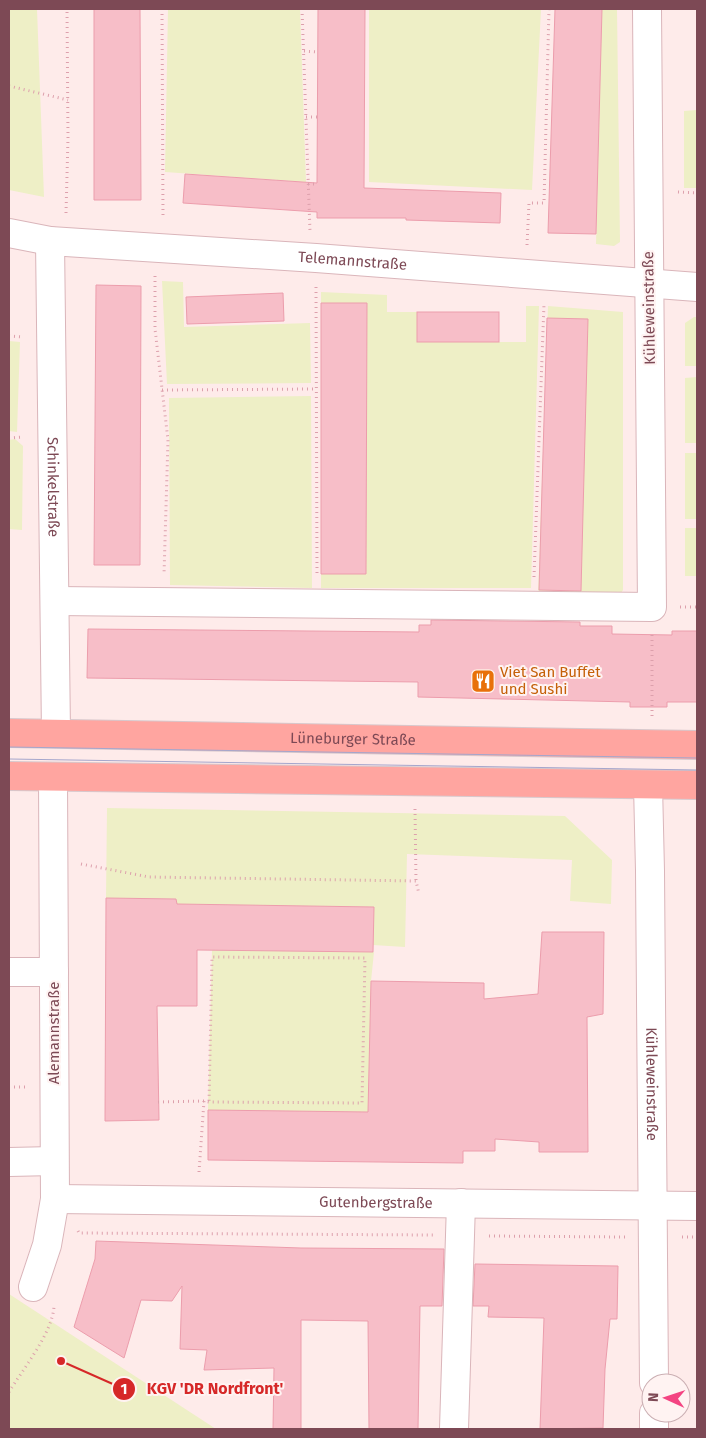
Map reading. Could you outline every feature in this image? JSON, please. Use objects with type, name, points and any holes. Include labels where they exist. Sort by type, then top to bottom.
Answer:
[{"type":"main road","name":"Lüneburger Straße","points":[[9,733],[697,745]]},
{"type":"main road","points":[[9,776],[697,785]]},
{"type":"street","name":"Kühleweinstraße","points":[[647,9],[647,191],[652,607]]},
{"type":"street","name":"Telemannstraße","points":[[9,233],[58,242],[159,250],[313,258],[697,288]]},
{"type":"street","name":"Schinkelstraße","points":[[56,733],[55,601],[58,242]]},
{"type":"street","points":[[55,601],[652,607]]},
{"type":"street","name":"Alemannstraße","points":[[33,1287],[47,1245],[55,1199],[53,776]]},
{"type":"street","name":"Kühleweinstraße","points":[[648,785],[654,1373]]},
{"type":"street","points":[[9,972],[54,972]]},
{"type":"street","points":[[9,1162],[54,1161]]},
{"type":"street","name":"Gutenbergstraße","points":[[55,1199],[697,1206]]},
{"type":"street","points":[[454,1429],[460,1203]]},
{"type":"path","points":[[58,242],[68,100],[67,9]]},
{"type":"path","points":[[162,9],[159,250],[155,329],[168,440],[163,602]]},
{"type":"path","points":[[302,9],[316,338],[316,389],[319,406],[317,603]]},
{"type":"path","points":[[533,606],[536,276],[529,203],[544,203],[549,9]]},
{"type":"path","points":[[304,51],[317,52]]},
{"type":"path","points":[[548,67],[553,67]]},
{"type":"path","points":[[9,86],[68,100]]},
{"type":"path","points":[[306,117],[317,117]]},
{"type":"path","points":[[546,132],[551,132]]},
{"type":"path","points":[[308,184],[317,184]]},
{"type":"path","points":[[544,198],[549,199]]},
{"type":"path","points":[[316,338],[321,337]]},
{"type":"path","points":[[162,390],[316,389]]},
{"type":"path","points":[[652,607],[652,724]]},
{"type":"path","points":[[415,802],[416,881],[419,894]]},
{"type":"path","points":[[54,858],[148,877],[416,881]]},
{"type":"path","points":[[158,1102],[207,1101],[362,1103],[366,958],[212,956],[207,1101],[197,1200]]},
{"type":"path","points":[[9,1392],[45,1335],[54,1314],[54,1306],[33,1287]]},
{"type":"green space","points":[[9,9],[37,9],[44,197],[9,190]]},
{"type":"green space","points":[[168,9],[300,9],[306,182],[165,172]]},
{"type":"green space","points":[[369,9],[541,9],[532,190],[369,182]]},
{"type":"green space","points":[[602,9],[617,9],[620,242],[614,246],[596,244]]},
{"type":"green space","points":[[697,110],[697,188],[684,188],[684,111]]},
{"type":"green space","points":[[162,281],[183,282],[184,327],[310,323],[311,383],[167,384]]},
{"type":"green space","points":[[321,292],[387,295],[387,312],[417,312],[417,342],[526,342],[526,306],[539,306],[531,588],[321,588],[321,574],[366,573],[367,304],[321,303]]},
{"type":"green space","points":[[548,306],[623,312],[623,590],[621,593],[538,597]]},
{"type":"green space","points":[[697,317],[697,366],[685,366],[685,323]]},
{"type":"green space","points":[[9,341],[20,342],[17,432],[9,431]]},
{"type":"green space","points":[[697,377],[697,443],[685,443],[685,378]]},
{"type":"green space","points":[[311,396],[312,588],[170,585],[169,398]]},
{"type":"green space","points":[[15,439],[23,446],[22,530],[9,529],[9,440]]},
{"type":"green space","points":[[685,453],[697,453],[697,519],[685,519]]},
{"type":"green space","points":[[685,528],[697,528],[697,576],[685,576]]},
{"type":"green space","points":[[107,808],[565,816],[612,860],[611,904],[570,901],[572,860],[407,854],[405,947],[373,945],[374,907],[177,904],[176,899],[106,898]]},
{"type":"green space","points":[[212,950],[374,952],[371,981],[368,1112],[208,1110]]},
{"type":"green space","points":[[9,1294],[216,1429],[9,1429]]},
{"type":"building","points":[[94,9],[140,9],[141,200],[94,200]]},
{"type":"building","points":[[318,9],[365,9],[364,188],[501,193],[500,223],[406,220],[406,218],[317,218],[317,212],[183,203],[185,174],[317,183]]},
{"type":"building","points":[[555,9],[602,9],[596,234],[548,233]]},
{"type":"building","points":[[96,285],[141,286],[140,565],[94,565]]},
{"type":"building","points":[[283,293],[284,321],[187,324],[186,297]]},
{"type":"building","points":[[321,303],[367,303],[366,574],[321,574]]},
{"type":"building","points":[[417,312],[499,312],[499,342],[417,342]]},
{"type":"building","points":[[547,318],[588,319],[581,591],[539,590]]},
{"type":"building","points":[[431,620],[580,622],[580,626],[612,626],[612,634],[672,635],[672,631],[697,631],[697,702],[667,702],[667,707],[630,707],[630,702],[418,697],[418,682],[87,678],[88,629],[419,632],[419,625],[431,625]]},
{"type":"building","points":[[106,898],[176,899],[177,904],[374,907],[373,952],[197,950],[197,1006],[157,1006],[159,1120],[105,1121]]},
{"type":"building","points":[[542,932],[604,932],[603,1014],[587,1017],[588,1152],[539,1152],[539,1142],[495,1139],[495,1151],[463,1151],[463,1163],[208,1160],[208,1110],[368,1112],[371,981],[484,983],[484,999],[538,994]]},
{"type":"building","points":[[96,1241],[301,1248],[444,1249],[442,1306],[420,1306],[418,1429],[369,1429],[368,1321],[301,1320],[301,1429],[273,1429],[274,1368],[204,1370],[207,1350],[180,1349],[182,1286],[172,1301],[141,1300],[124,1358],[74,1327],[95,1259]]},
{"type":"building","points":[[475,1264],[618,1266],[617,1319],[610,1319],[605,1369],[603,1428],[540,1429],[544,1318],[488,1317],[489,1306],[473,1306]]},
{"type":"tram line","points":[[9,747],[697,758]]},
{"type":"tram line","points":[[9,759],[697,770]]},
{"type":"place","name":"Viet San Buffet und Sushi","points":[[483,681]]},
{"type":"place","name":"KGV 'DR Nordfront'","points":[[61,1361]]}]
